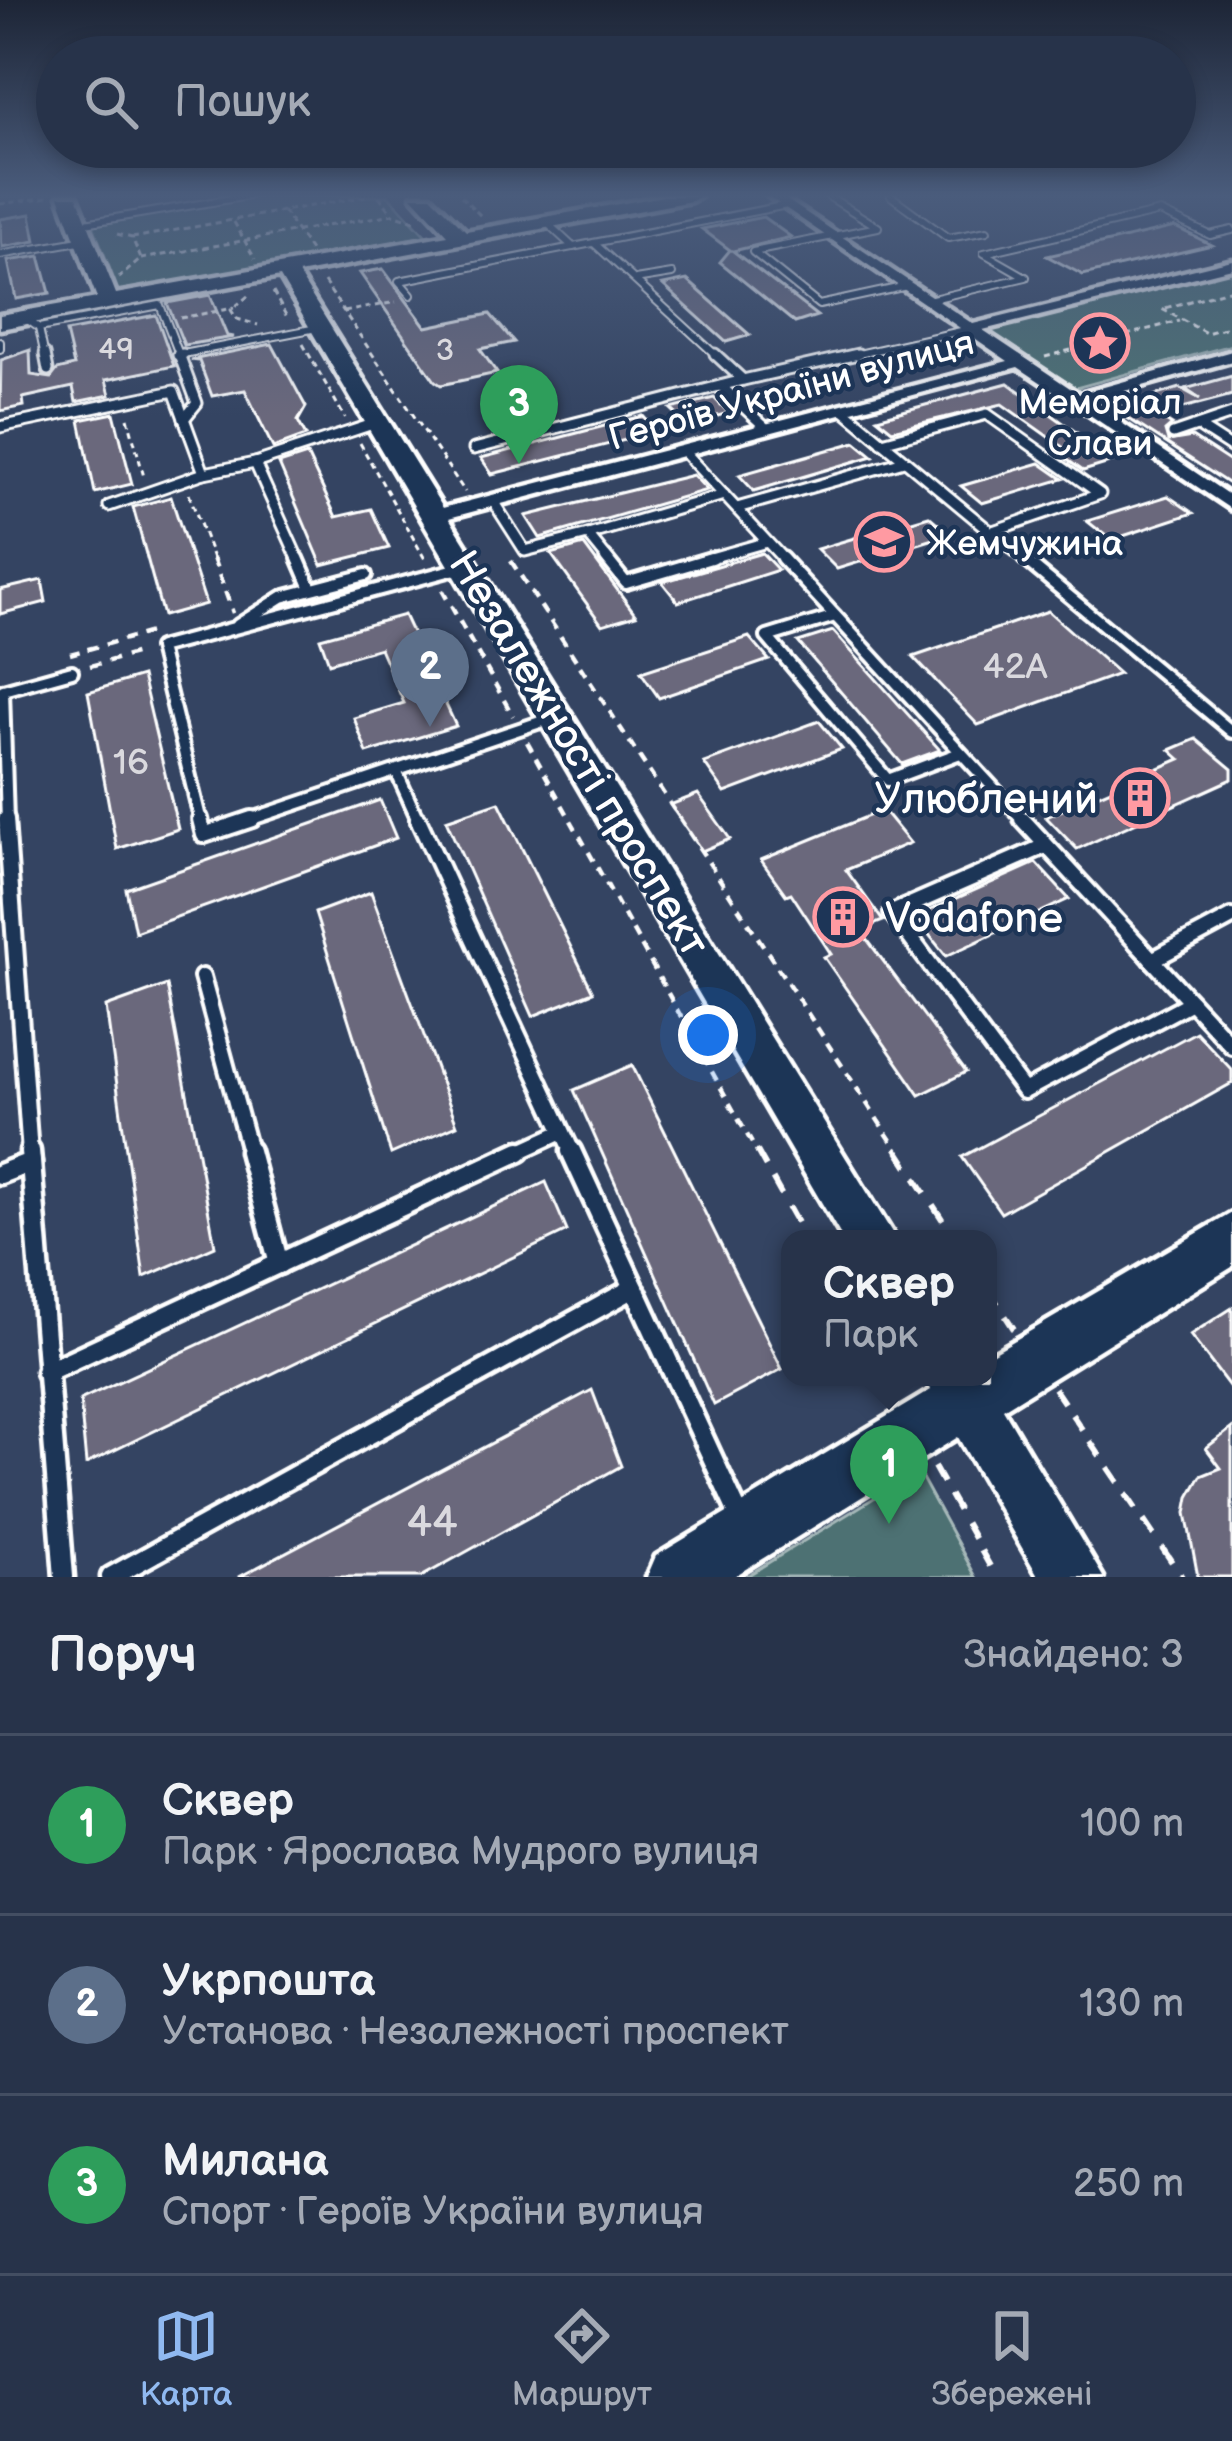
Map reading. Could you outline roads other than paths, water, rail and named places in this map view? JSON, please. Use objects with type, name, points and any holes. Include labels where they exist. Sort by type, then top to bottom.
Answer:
[{"type":"street","points":[[101,270],[112,292]]},
{"type":"street","points":[[0,322],[32,323],[112,292],[276,270]]},
{"type":"street","name":"Незалежності проспект","points":[[289,270],[366,425],[438,515],[866,1230]]},
{"type":"street","points":[[883,270],[1232,505]]},
{"type":"street","name":"Героїв України вулиця","points":[[970,328],[1209,270]]},
{"type":"street","points":[[1077,400],[1232,356]]},
{"type":"street","name":"Героїв України вулиця","points":[[438,515],[1021,363]]},
{"type":"street","points":[[997,1374],[1034,1359],[1232,1238]]},
{"type":"street","points":[[677,1577],[914,1432],[960,1388],[1073,1577]]},
{"type":"lane","points":[[411,295],[399,281],[457,270]]},
{"type":"lane","points":[[623,270],[743,380]]},
{"type":"lane","points":[[775,270],[819,305],[907,286]]},
{"type":"lane","points":[[928,300],[1026,277],[1013,270]]},
{"type":"lane","points":[[635,280],[672,274]]},
{"type":"lane","points":[[48,370],[32,323],[160,305],[197,403],[184,418]]},
{"type":"lane","points":[[178,355],[313,326]]},
{"type":"lane","points":[[474,449],[970,328]]},
{"type":"lane","points":[[721,386],[766,429]]},
{"type":"lane","points":[[0,427],[174,391],[203,473]]},
{"type":"lane","points":[[843,409],[1232,732]]},
{"type":"lane","points":[[882,442],[987,414],[1100,494],[990,532]]},
{"type":"lane","points":[[1173,434],[1232,414]]},
{"type":"lane","points":[[109,506],[366,425]]},
{"type":"lane","points":[[1198,426],[1232,448]]},
{"type":"lane","points":[[683,451],[1232,1046]]},
{"type":"lane","points":[[737,508],[904,461]]},
{"type":"lane","points":[[255,463],[310,586]]},
{"type":"lane","points":[[493,501],[525,551],[724,495]]},
{"type":"lane","points":[[588,535],[626,583],[767,542]]},
{"type":"lane","points":[[469,566],[159,648],[205,835],[558,716]]},
{"type":"lane","points":[[237,626],[251,612],[310,586],[366,575]]},
{"type":"lane","points":[[835,616],[767,637],[888,780],[960,753]]},
{"type":"lane","points":[[64,1577],[4,848],[1,744],[2,690],[73,671]]},
{"type":"lane","points":[[396,771],[748,1534]]},
{"type":"lane","points":[[1045,846],[892,913],[1024,1091],[1191,1002]]},
{"type":"lane","points":[[1152,960],[1232,917]]},
{"type":"lane","points":[[202,977],[279,1264]]},
{"type":"lane","points":[[0,995],[17,989]]},
{"type":"lane","points":[[46,1372],[562,1132]]},
{"type":"lane","points":[[0,1174],[31,1162]]},
{"type":"lane","points":[[111,1577],[634,1288]]},
{"type":"place","name":"Меморіал Слави","points":[[1100,343]]},
{"type":"place","name":"Милана","points":[[519,464]]},
{"type":"place","name":"Жемчужина","points":[[884,542]]},
{"type":"place","name":"Укрпошта","points":[[430,727]]},
{"type":"place","name":"Улюблений","points":[[1140,798]]},
{"type":"place","name":"Vodafone","points":[[843,917]]},
{"type":"place","name":"Сквер","points":[[889,1524]]}]
